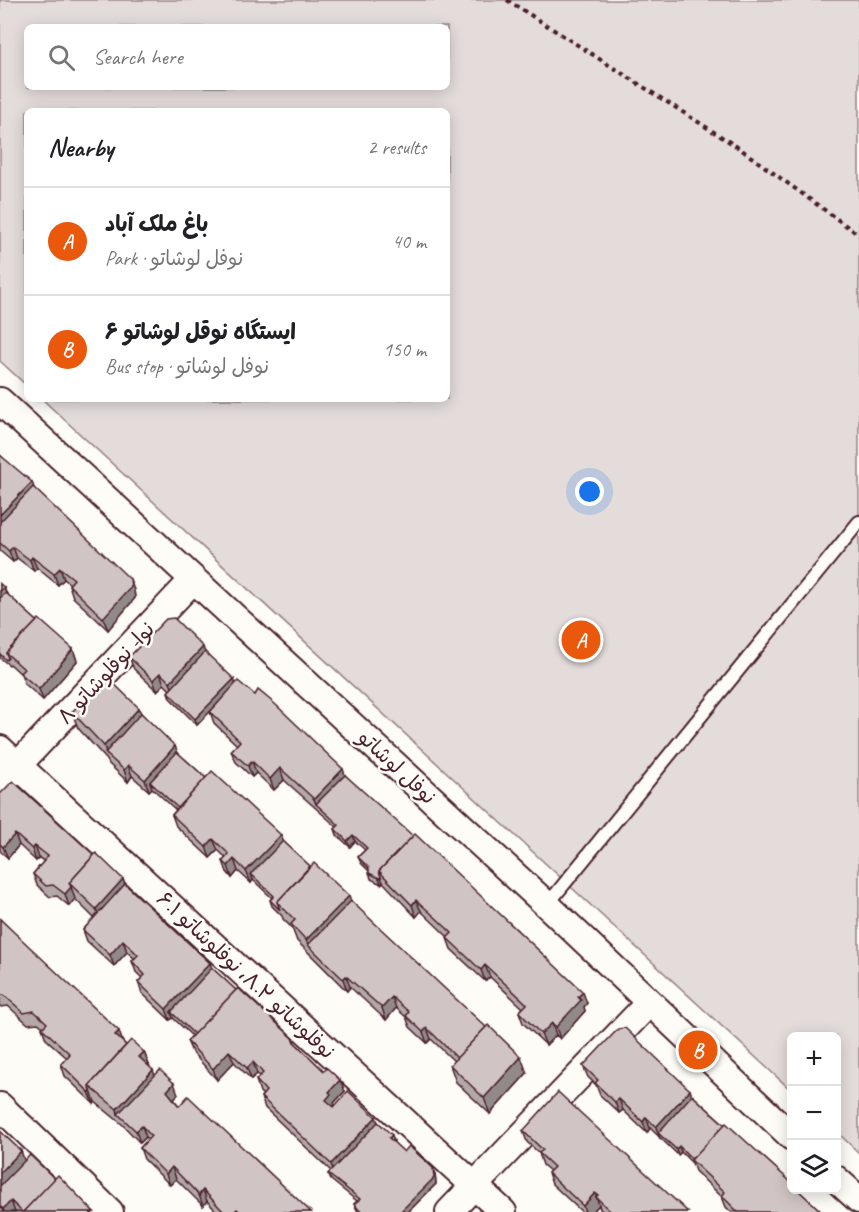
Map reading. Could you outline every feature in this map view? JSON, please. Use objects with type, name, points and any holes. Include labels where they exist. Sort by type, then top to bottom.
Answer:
[{"type":"street","name":"نوفل لوشاتو","points":[[0,401],[547,905],[648,1004],[787,1132]]},
{"type":"street","name":"نوا- نوفلوشاتو ۸","points":[[0,784],[9,757],[193,580]]},
{"type":"street","name":"نوفلوشاتو ۸.۲، نوفلوشاتو ۶.۱","points":[[9,757],[503,1212]]},
{"type":"street","points":[[449,1212],[648,1004]]},
{"type":"street","points":[[0,1107],[110,1212]]},
{"type":"street","points":[[841,1183],[859,1200]]},
{"type":"lane","points":[[547,905],[859,522]]},
{"type":"path","points":[[507,0],[740,148],[859,235]]},
{"type":"shaded area","points":[[0,0],[859,0],[859,1153],[841,1136],[841,1032],[787,1032],[787,1086],[45,402],[450,402],[450,108],[24,108],[24,383],[0,361]]},
{"type":"building","points":[[0,455],[32,482],[0,515]]},
{"type":"building","points":[[33,487],[130,579],[131,587],[103,618],[69,585],[74,579],[60,568],[54,574],[32,557],[30,560],[13,547],[9,551],[0,543],[0,522]]},
{"type":"building","points":[[6,593],[37,621],[6,653],[8,658],[6,660],[0,654],[0,598]]},
{"type":"building","points":[[174,618],[203,647],[170,682],[160,673],[153,680],[129,657],[166,619]]},
{"type":"building","points":[[39,619],[73,649],[39,689],[20,673],[24,669],[6,653]]},
{"type":"building","points":[[205,652],[234,679],[195,719],[168,692]]},
{"type":"building","points":[[106,676],[139,708],[104,746],[72,712]]},
{"type":"building","points":[[238,681],[255,695],[258,690],[275,704],[343,769],[314,799],[280,768],[270,779],[252,761],[248,766],[231,751],[240,741],[210,712]]},
{"type":"building","points":[[141,713],[175,746],[145,780],[128,765],[124,770],[105,753]]},
{"type":"building","points":[[177,752],[206,778],[178,808],[150,782]]},
{"type":"building","points":[[212,771],[281,835],[246,871],[234,859],[228,866],[223,861],[229,854],[213,839],[206,847],[172,815]]},
{"type":"building","points":[[345,775],[413,836],[379,871],[381,877],[379,878],[369,873],[369,868],[358,857],[367,848],[353,835],[347,841],[335,829],[339,825],[316,804]]},
{"type":"building","points":[[13,781],[94,855],[69,883],[71,887],[65,894],[53,885],[46,886],[33,874],[48,856],[35,846],[32,849],[15,834],[3,847],[0,844],[0,794]]},
{"type":"building","points":[[415,834],[583,992],[578,997],[581,1000],[556,1027],[552,1023],[541,1034],[519,1012],[527,1004],[485,965],[481,970],[447,938],[452,933],[416,900],[412,905],[379,871]]},
{"type":"building","points":[[283,841],[310,866],[277,902],[280,910],[270,900],[274,896],[251,874]]},
{"type":"building","points":[[96,853],[123,879],[96,909],[69,883]]},
{"type":"building","points":[[314,863],[349,896],[306,940],[291,924],[295,920],[277,902]]},
{"type":"building","points":[[125,884],[210,963],[166,1009],[138,982],[145,975],[132,961],[138,955],[123,940],[110,955],[83,930]]},
{"type":"building","points":[[351,901],[486,1027],[457,1058],[427,1028],[423,1032],[406,1016],[409,1012],[392,997],[382,1008],[346,976],[343,979],[308,945]]},
{"type":"building","points":[[0,919],[119,1031],[115,1035],[126,1045],[89,1086],[91,1091],[89,1092],[61,1064],[70,1054],[42,1028],[47,1023],[34,1011],[24,1013],[4,995],[0,995]]},
{"type":"building","points":[[212,968],[236,990],[194,1034],[171,1012]]},
{"type":"building","points":[[238,988],[293,1038],[293,1041],[324,1071],[327,1068],[340,1080],[329,1092],[331,1094],[326,1100],[334,1107],[348,1091],[376,1117],[331,1164],[261,1097],[266,1091],[256,1080],[263,1073],[253,1062],[247,1068],[229,1051],[213,1069],[187,1041]]},
{"type":"building","points":[[488,1025],[521,1057],[484,1098],[450,1065]]},
{"type":"building","points":[[625,1028],[690,1090],[656,1127],[646,1117],[643,1122],[619,1099],[615,1102],[595,1083],[598,1080],[583,1066],[618,1029]]},
{"type":"building","points":[[131,1040],[144,1052],[139,1057],[153,1070],[117,1109],[89,1086]]},
{"type":"building","points":[[160,1070],[174,1083],[167,1091],[179,1106],[188,1096],[311,1212],[240,1212],[237,1209],[234,1212],[224,1212],[203,1190],[199,1195],[172,1167],[166,1174],[140,1148],[151,1136],[142,1126],[136,1131],[118,1114]]},
{"type":"building","points":[[558,1092],[688,1212],[611,1212],[596,1197],[598,1195],[595,1193],[583,1206],[548,1173],[554,1167],[539,1153],[543,1150],[523,1131]]},
{"type":"building","points":[[692,1095],[725,1125],[692,1159],[679,1146],[676,1149],[658,1133]]},
{"type":"building","points":[[378,1122],[392,1135],[389,1138],[404,1152],[409,1146],[433,1168],[434,1178],[400,1212],[361,1212],[354,1204],[360,1199],[328,1174]]},
{"type":"building","points":[[726,1123],[787,1178],[787,1194],[802,1194],[822,1212],[738,1212],[722,1196],[725,1192],[691,1160]]},
{"type":"building","points":[[0,1131],[21,1151],[0,1173]]},
{"type":"building","points":[[30,1155],[55,1179],[23,1212],[11,1201],[3,1209],[0,1206],[0,1186]]},
{"type":"building","points":[[58,1175],[94,1212],[23,1212]]},
{"type":"place","name":"باغ ملک آباد","points":[[581,640]]},
{"type":"place","name":"ایستگاه نوقل لوشاتو ۶","points":[[698,1050]]}]
